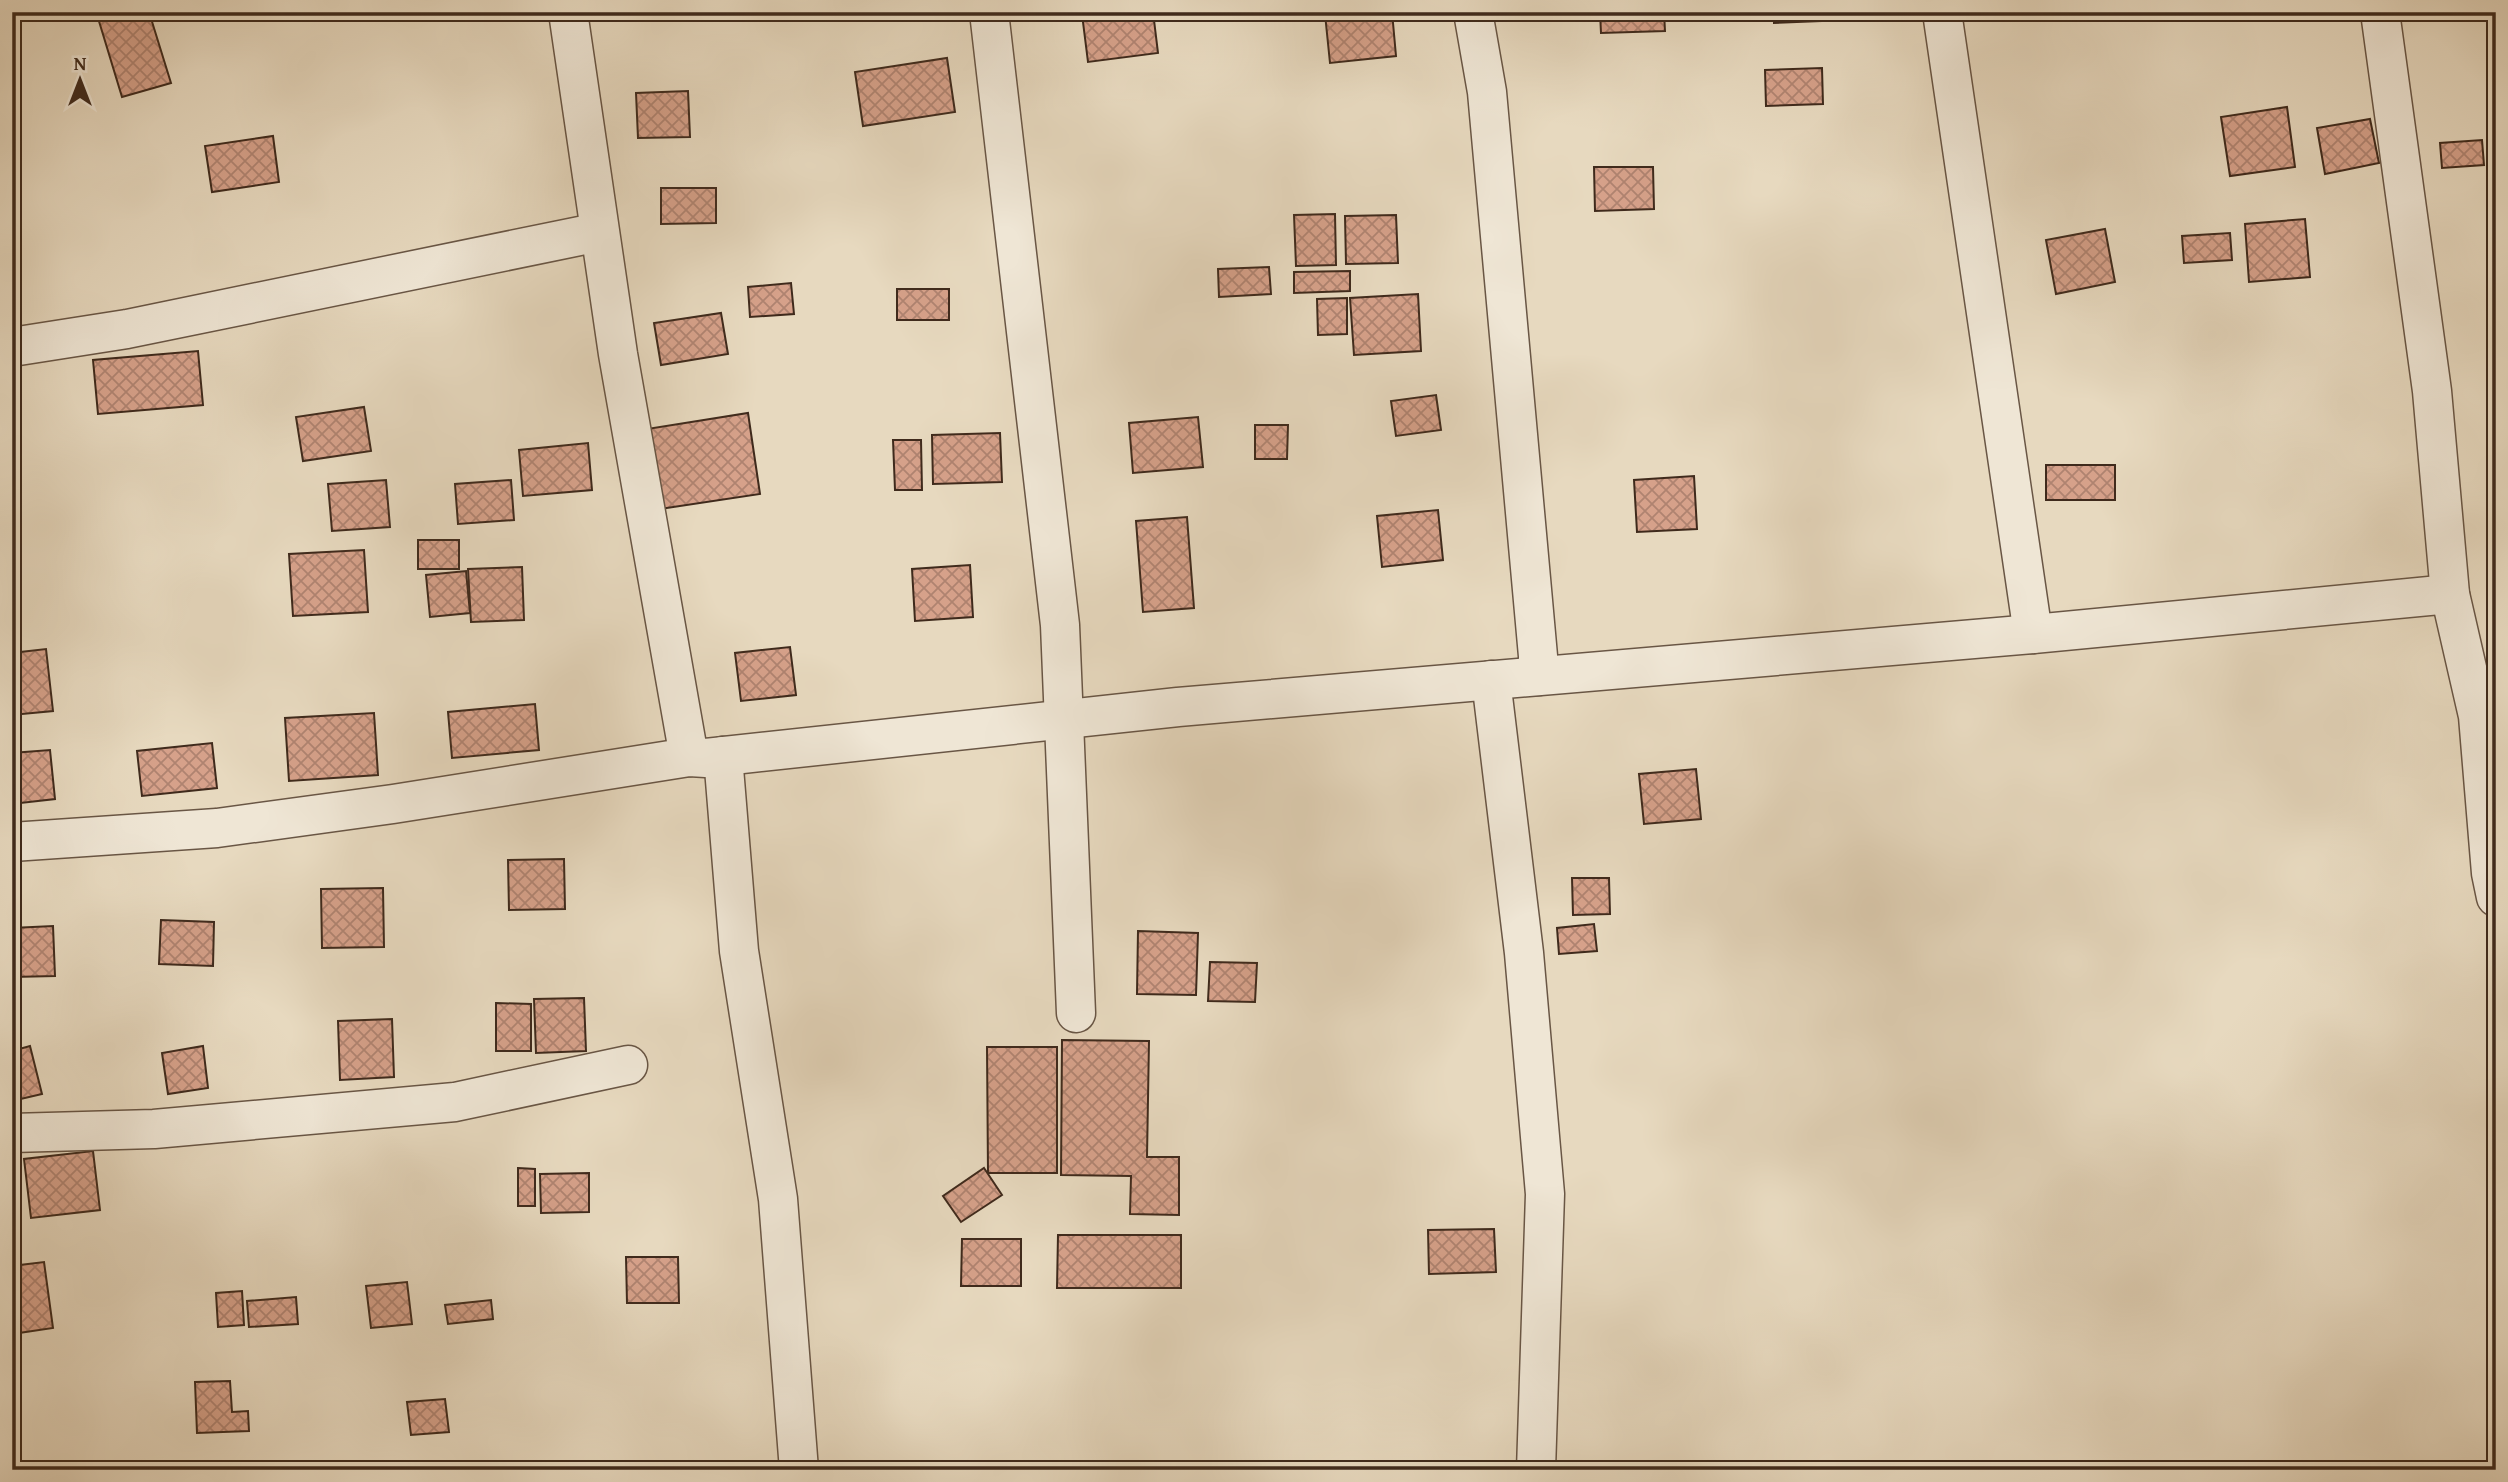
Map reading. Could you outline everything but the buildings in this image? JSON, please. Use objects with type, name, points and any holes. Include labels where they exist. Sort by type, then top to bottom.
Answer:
[{"type":"street","points":[[568,12],[599,232],[706,757],[739,951],[778,1199],[799,1470]]},
{"type":"street","points":[[989,12],[1054,570],[1066,719],[1076,1013]]},
{"type":"street","points":[[1474,12],[1487,92],[1538,676]]},
{"type":"street","points":[[1942,12],[2033,634]]},
{"type":"street","points":[[2381,12],[2432,391],[2450,594],[2478,716],[2491,873],[2496,897]]},
{"type":"street","points":[[12,347],[127,329],[599,232]]},
{"type":"street","points":[[12,842],[217,828],[706,757],[1178,707],[2033,634],[2450,594]]},
{"type":"street","points":[[1490,680],[1524,953],[1545,1194],[1536,1470]]},
{"type":"street","points":[[12,1133],[154,1129],[455,1102],[628,1065]]}]
